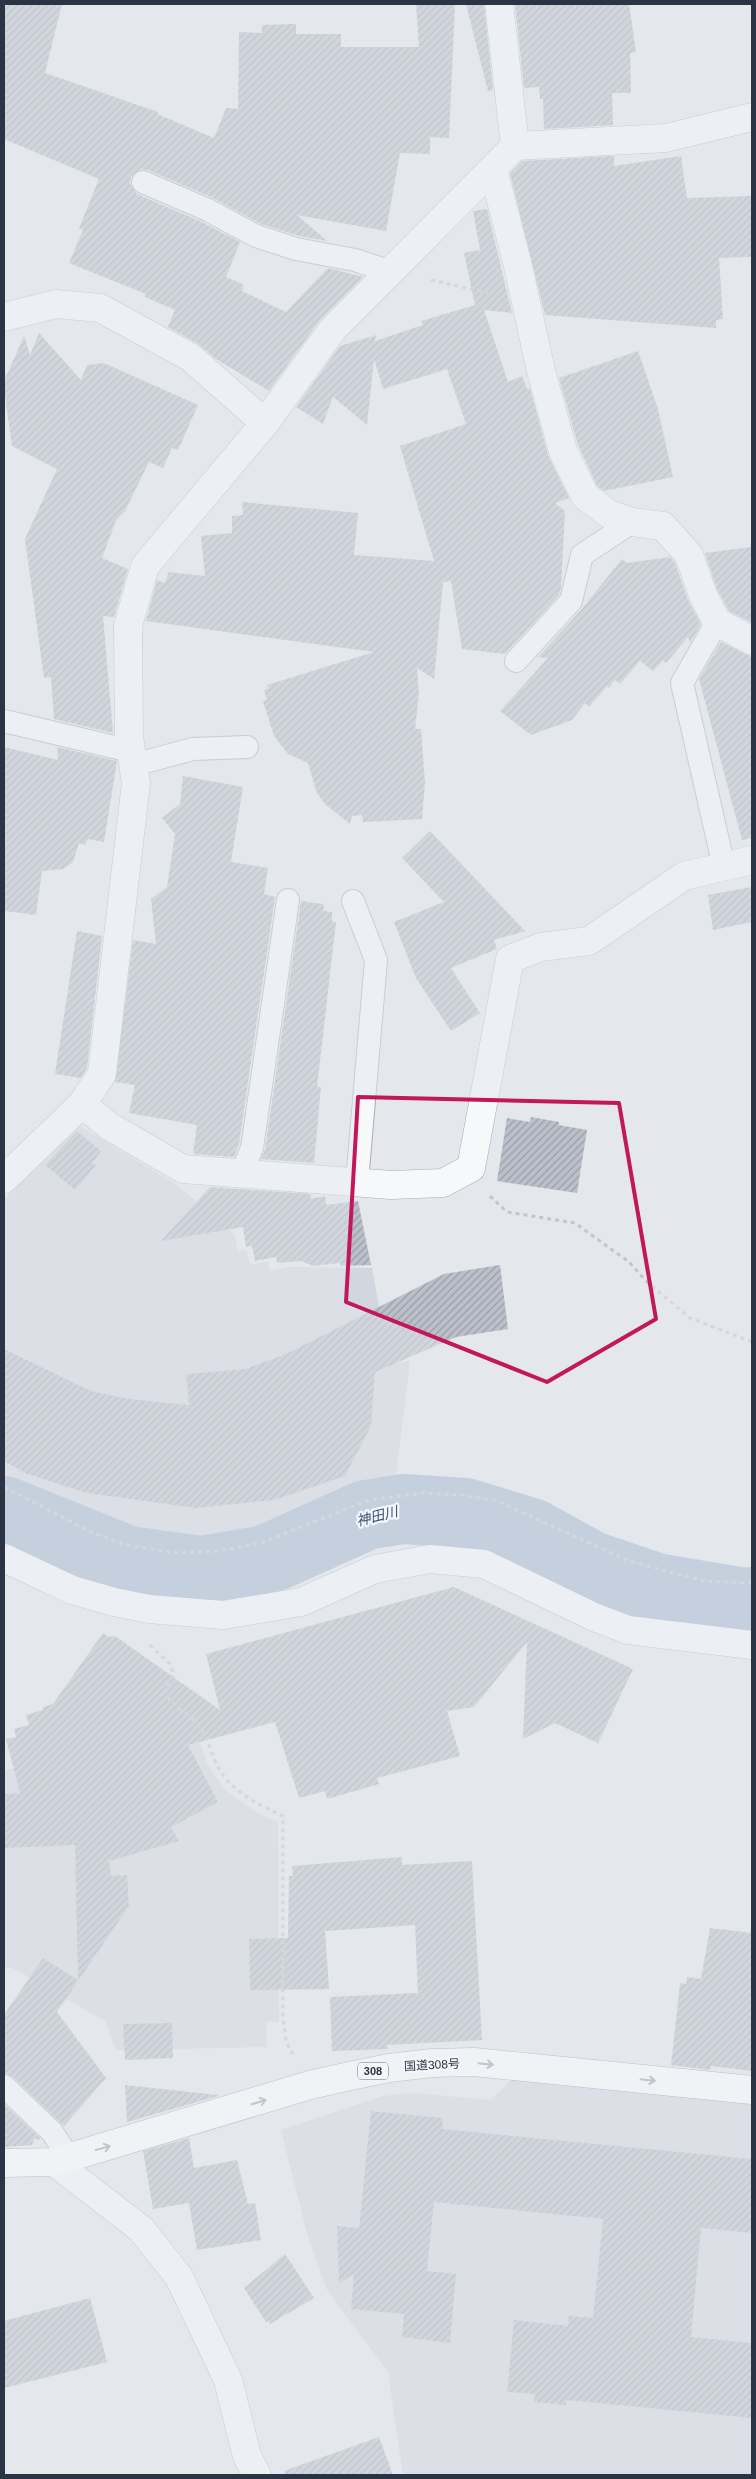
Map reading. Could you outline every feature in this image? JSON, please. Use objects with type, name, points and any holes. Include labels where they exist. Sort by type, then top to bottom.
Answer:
[{"type":"highway","name":"国道308号","points":[[4,2163],[62,2160],[310,2085],[389,2068],[432,2063],[474,2062],[752,2090]]},
{"type":"street","points":[[499,4],[516,146]]},
{"type":"street","points":[[4,1179],[82,1104],[102,1074],[136,783],[132,758],[128,626],[145,566],[265,423],[333,329],[516,146],[666,138],[752,117]]},
{"type":"street","points":[[493,170],[524,291],[541,371],[563,451],[585,496],[609,514],[632,522],[663,526],[689,555],[703,595],[717,622],[752,641]]},
{"type":"street","points":[[4,317],[56,304],[100,308],[190,357],[265,423]]},
{"type":"street","points":[[82,1104],[109,1126],[183,1169],[392,1185],[443,1182],[472,1168],[510,959],[542,947],[589,941],[684,876],[752,860]]},
{"type":"street","points":[[4,1558],[72,1590],[139,1608],[184,1614],[223,1615],[301,1602],[375,1569],[430,1559],[484,1564],[594,1617],[628,1630],[752,1645]]},
{"type":"street","points":[[62,2160],[141,2229],[178,2277],[228,2380],[247,2456],[257,2475]]},
{"type":"lane","points":[[143,182],[208,210],[256,236],[296,249],[355,260],[391,272]]},
{"type":"lane","points":[[516,661],[571,601],[582,555],[632,522]]},
{"type":"lane","points":[[717,622],[682,683],[724,867]]},
{"type":"lane","points":[[4,721],[132,758],[193,749],[247,747]]},
{"type":"lane","points":[[242,1174],[252,1148],[288,900]]},
{"type":"lane","points":[[354,901],[376,960],[357,1182]]},
{"type":"lane","points":[[4,2086],[52,2132],[62,2160]]},
{"type":"path","points":[[391,272],[492,294],[524,291]]},
{"type":"path","points":[[472,1168],[492,1199],[507,1212],[575,1224],[629,1262],[646,1281],[690,1318],[752,1342]]},
{"type":"path","points":[[139,1608],[142,1634],[170,1664],[174,1675],[165,1688],[167,1698],[176,1708],[195,1721],[205,1735],[218,1768],[236,1788],[260,1805],[283,1816],[283,2017],[286,2042],[310,2085]]},
{"type":"highlighted area","points":[[358,1097],[619,1103],[656,1319],[547,1382],[346,1302]]},
{"type":"shaded area","points":[[77,1124],[177,1185],[234,1234],[238,1251],[246,1250],[250,1265],[268,1261],[270,1271],[286,1267],[372,1268],[389,1364],[410,1361],[395,1483],[332,1501],[273,1531],[229,1541],[182,1543],[136,1538],[88,1523],[4,1478],[4,1200]]},
{"type":"shaded area","points":[[197,1735],[208,1765],[224,1789],[256,1812],[278,1822],[279,2022],[266,2022],[267,2047],[116,2050],[105,2021],[12,1968],[4,1967],[4,1770],[90,1756]]},
{"type":"shaded area","points":[[512,2079],[752,2102],[752,2475],[403,2475],[388,2372],[326,2288],[308,2237],[281,2130],[383,2096],[413,2093],[491,2100]]},
{"type":"building","points":[[4,4],[62,4],[45,73],[158,112],[157,114],[214,138],[226,108],[238,109],[239,32],[262,33],[262,25],[296,24],[296,34],[341,34],[341,47],[419,47],[416,4],[455,4],[449,138],[430,137],[430,154],[400,153],[386,231],[297,215],[327,241],[299,236],[261,224],[213,198],[148,170],[141,169],[131,176],[130,184],[137,194],[202,222],[240,242],[226,277],[244,285],[242,291],[286,312],[328,268],[363,277],[320,320],[269,391],[216,359],[197,343],[168,327],[175,310],[145,297],[146,294],[69,263],[83,230],[79,228],[99,179],[4,139]]},
{"type":"building","points":[[466,4],[484,4],[493,90],[488,91]]},
{"type":"building","points":[[515,4],[629,4],[636,52],[630,53],[631,93],[612,93],[613,125],[544,129],[543,99],[540,99],[539,87],[524,88]]},
{"type":"building","points":[[614,156],[614,166],[681,156],[687,198],[752,196],[752,257],[719,258],[723,319],[716,320],[716,328],[545,315],[510,173],[522,161]]},
{"type":"building","points":[[487,209],[512,313],[484,310],[508,382],[522,376],[527,389],[530,388],[548,455],[569,498],[555,503],[565,511],[561,588],[559,595],[505,654],[462,649],[451,581],[443,582],[434,679],[417,668],[419,693],[415,729],[421,729],[425,783],[422,819],[363,822],[362,815],[352,816],[350,824],[325,804],[317,793],[308,763],[288,754],[274,736],[263,701],[267,700],[264,690],[269,688],[267,685],[374,652],[146,621],[157,580],[165,583],[169,572],[205,576],[201,536],[232,533],[232,516],[243,515],[242,502],[358,513],[354,555],[434,561],[400,446],[466,424],[447,369],[383,389],[374,359],[367,425],[333,397],[323,424],[296,407],[340,346],[376,335],[375,341],[423,325],[421,321],[475,305],[464,253],[480,250],[473,211]]},
{"type":"building","points":[[39,333],[81,380],[87,365],[104,363],[198,405],[178,450],[172,448],[163,468],[149,462],[125,511],[116,520],[102,558],[128,569],[114,617],[103,616],[113,733],[54,719],[51,677],[44,678],[25,539],[57,469],[12,446],[4,388],[4,381],[24,336],[30,355]]},
{"type":"building","points":[[638,351],[658,409],[673,477],[604,491],[597,486],[578,445],[559,378]]},
{"type":"building","points":[[752,547],[752,623],[729,611],[717,589],[705,553]]},
{"type":"building","points":[[670,557],[675,563],[688,600],[701,624],[690,643],[688,637],[666,663],[663,660],[653,671],[640,661],[620,684],[615,680],[609,688],[607,686],[589,707],[585,703],[572,720],[531,735],[500,711],[548,658],[538,657],[581,610],[622,559],[627,563]]},
{"type":"building","points":[[721,642],[752,657],[752,838],[742,840],[699,679]]},
{"type":"building","points":[[4,747],[58,760],[57,747],[117,761],[104,842],[88,839],[85,845],[79,843],[73,862],[63,869],[42,871],[36,915],[4,911]]},
{"type":"building","points":[[183,776],[243,787],[231,862],[268,868],[264,894],[275,897],[239,1144],[234,1157],[193,1154],[197,1125],[129,1113],[135,1085],[115,1082],[133,940],[156,944],[151,899],[167,887],[175,834],[162,818],[180,804]]},
{"type":"building","points":[[430,831],[525,931],[494,940],[497,949],[451,968],[480,1013],[451,1031],[416,978],[394,922],[444,902],[402,858]]},
{"type":"building","points":[[752,887],[752,922],[713,930],[708,895]]},
{"type":"building","points":[[301,901],[323,904],[324,911],[332,912],[332,921],[336,922],[317,1087],[321,1087],[314,1163],[261,1159],[265,1150]]},
{"type":"building","points":[[77,931],[102,936],[87,1068],[81,1078],[55,1074]]},
{"type":"building","points":[[531,1117],[587,1130],[577,1193],[497,1181],[507,1118],[530,1122]]},
{"type":"building","points":[[77,1131],[101,1151],[92,1163],[96,1165],[75,1190],[45,1165]]},
{"type":"building","points":[[210,1187],[311,1194],[310,1199],[325,1196],[326,1205],[358,1201],[371,1265],[341,1266],[340,1263],[313,1266],[301,1261],[277,1263],[276,1257],[255,1261],[252,1246],[246,1247],[243,1227],[161,1241]]},
{"type":"building","points":[[500,1265],[508,1329],[456,1337],[375,1372],[371,1426],[345,1476],[274,1500],[196,1508],[87,1493],[27,1474],[4,1461],[4,1349],[91,1391],[129,1399],[189,1405],[186,1374],[245,1369],[286,1354],[444,1274]]},
{"type":"building","points":[[454,1587],[633,1669],[598,1743],[555,1723],[523,1739],[527,1642],[474,1707],[447,1711],[460,1756],[377,1778],[379,1784],[327,1799],[325,1791],[299,1798],[275,1722],[188,1745],[218,1802],[171,1827],[179,1841],[109,1861],[111,1876],[127,1875],[129,1906],[57,2012],[106,2078],[64,2126],[13,2077],[4,2073],[4,2015],[43,1958],[78,1980],[75,1845],[4,1848],[4,1794],[20,1793],[6,1739],[16,1737],[14,1729],[29,1725],[26,1715],[43,1710],[43,1707],[53,1704],[103,1633],[109,1637],[115,1636],[220,1710],[206,1654]]},
{"type":"building","points":[[402,1857],[402,1865],[472,1861],[482,2040],[387,2045],[388,2049],[332,2051],[330,1997],[418,1993],[415,1925],[325,1931],[329,1989],[250,1990],[249,1939],[288,1938],[289,1876],[293,1876],[292,1866]]},
{"type":"building","points":[[710,1928],[752,1933],[752,2071],[711,2066],[710,2070],[671,2065],[680,1983],[686,1984],[687,1977],[701,1979]]},
{"type":"building","points":[[172,2023],[173,2058],[125,2060],[123,2024]]},
{"type":"building","points":[[125,2085],[218,2095],[218,2096],[127,2122]]},
{"type":"building","points":[[4,2104],[40,2138],[39,2140],[34,2138],[32,2145],[4,2147]]},
{"type":"building","points":[[371,2111],[443,2118],[442,2129],[752,2159],[752,2233],[701,2228],[691,2337],[752,2343],[752,2418],[566,2400],[566,2405],[534,2402],[535,2394],[507,2392],[514,2320],[568,2326],[569,2316],[593,2318],[603,2219],[434,2202],[427,2271],[456,2274],[450,2343],[402,2337],[404,2314],[351,2309],[354,2274],[339,2283],[337,2226],[359,2228]]},
{"type":"building","points":[[189,2138],[194,2168],[237,2160],[248,2204],[255,2203],[261,2240],[197,2250],[189,2203],[153,2209],[143,2151]]},
{"type":"building","points":[[285,2254],[314,2298],[270,2324],[268,2321],[266,2322],[244,2288]]},
{"type":"building","points":[[90,2298],[107,2362],[4,2388],[4,2321]]},
{"type":"building","points":[[379,2437],[393,2475],[285,2475],[284,2471]]},
{"type":"waterway","name":"神田川","points":[[4,1511],[128,1561],[201,1571],[266,1560],[366,1515],[403,1509],[465,1513],[531,1533],[591,1566],[656,1588],[745,1603],[752,1602]]}]
